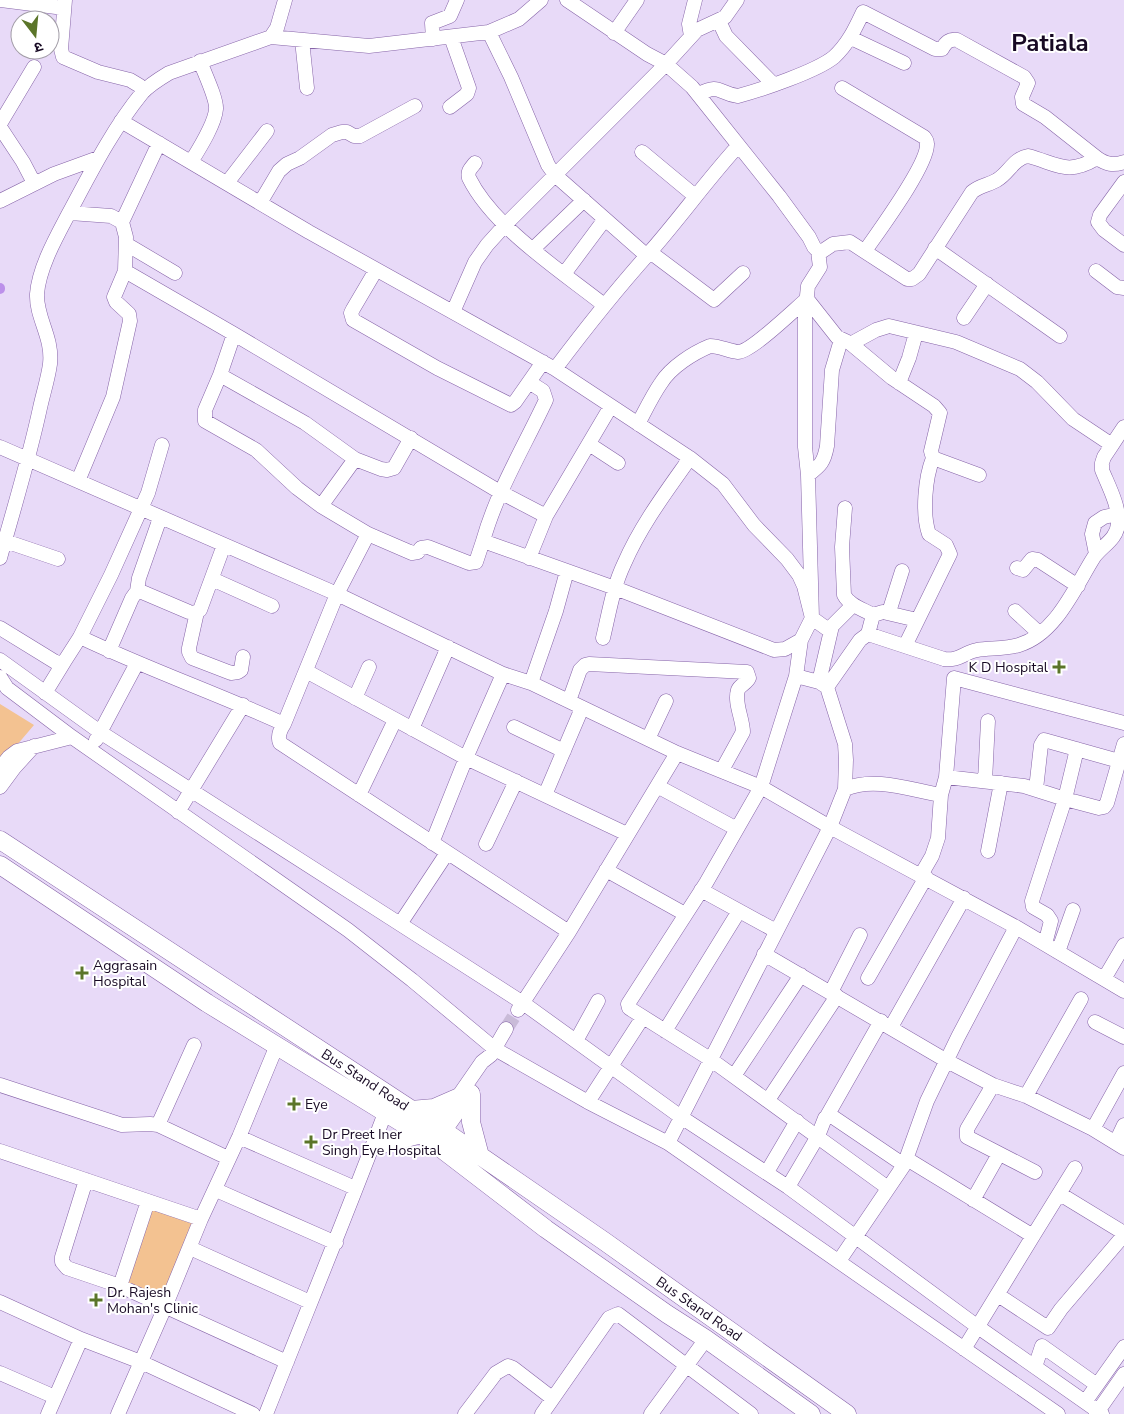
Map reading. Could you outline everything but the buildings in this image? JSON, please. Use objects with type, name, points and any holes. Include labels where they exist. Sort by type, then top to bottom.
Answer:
[{"type":"main road","name":"Bus Stand Road","points":[[0,840],[411,1110],[433,1134],[546,1229],[811,1414]]},
{"type":"main road","name":"Bus Stand Road","points":[[0,864],[207,1003],[385,1113],[480,1156],[604,1241],[847,1414]]},
{"type":"main road","points":[[411,1110],[434,1108],[464,1096],[480,1156]]},
{"type":"street","points":[[0,6],[2,0],[65,4],[61,49],[64,57],[98,72],[130,80],[140,86],[143,92]]},
{"type":"street","points":[[271,37],[277,28],[285,0]]},
{"type":"street","points":[[433,39],[432,23],[450,16],[457,0]]},
{"type":"street","points":[[0,558],[29,460],[50,364],[50,347],[37,292],[42,273],[53,244],[98,158],[121,121],[143,92],[164,76],[200,61],[271,37],[369,46],[489,32],[519,20],[541,0]]},
{"type":"street","points":[[567,0],[614,33],[666,64],[698,94],[779,196],[818,251],[820,267],[808,286],[805,315],[804,417],[808,474],[812,618],[801,640],[796,676],[761,787],[701,890],[628,1004],[632,1010],[710,1059],[888,1188]]},
{"type":"street","points":[[614,33],[637,0]]},
{"type":"street","points":[[691,36],[689,24],[695,0]]},
{"type":"street","points":[[453,312],[480,254],[505,225],[666,64],[691,36],[704,25],[719,21],[725,17],[737,0]]},
{"type":"street","points":[[698,94],[714,88],[730,95],[738,96],[773,84],[828,61],[851,38],[864,6],[935,49],[942,48],[947,41],[957,40],[1024,77],[1028,83],[1022,97],[1023,104],[1046,117],[1105,164],[1124,162]]},
{"type":"street","points":[[719,21],[726,36],[773,84]]},
{"type":"street","points":[[489,32],[511,77],[548,165],[555,175],[648,254],[714,300],[743,273]]},
{"type":"street","points":[[450,107],[467,94],[469,88],[451,36]]},
{"type":"street","points":[[851,38],[904,63]]},
{"type":"street","points":[[302,40],[307,88]]},
{"type":"street","points":[[192,162],[216,111],[214,99],[200,61]]},
{"type":"street","points":[[34,67],[0,125],[34,183]]},
{"type":"street","points":[[842,88],[924,137],[927,142],[926,153],[918,170],[865,251]]},
{"type":"street","points":[[260,203],[282,168],[328,138],[342,132],[360,136],[415,106]]},
{"type":"street","points":[[121,121],[376,270],[549,365],[690,458],[723,484],[754,525],[790,563],[804,586],[812,618],[830,631]]},
{"type":"street","points":[[227,184],[267,131]]},
{"type":"street","points":[[78,481],[110,404],[130,321],[129,314],[114,298],[125,271],[126,244],[122,222],[159,143]]},
{"type":"street","points":[[376,270],[351,313],[353,320],[437,368],[508,404],[513,404],[529,382],[549,365],[604,305],[738,146]]},
{"type":"street","points":[[642,152],[695,196]]},
{"type":"street","points":[[818,251],[824,250],[833,244],[843,242],[855,244],[902,277],[912,279],[919,274],[972,192],[978,187],[996,181],[1022,158],[1028,156],[1066,168],[1086,164],[1097,158]]},
{"type":"street","points":[[1,199],[34,183],[98,158]]},
{"type":"street","points":[[476,163],[470,170],[469,178],[494,215],[533,249],[604,305]]},
{"type":"street","points":[[1124,182],[1100,215],[1098,222],[1104,230],[1124,245]]},
{"type":"street","points":[[533,249],[584,200]]},
{"type":"street","points":[[70,213],[111,216],[122,222]]},
{"type":"street","points":[[564,274],[605,219]]},
{"type":"street","points":[[126,244],[175,273]]},
{"type":"street","points":[[935,248],[1060,336]]},
{"type":"street","points":[[125,271],[412,438],[500,492],[546,516]]},
{"type":"street","points":[[1096,271],[1117,287],[1124,288]]},
{"type":"street","points":[[964,318],[987,284]]},
{"type":"street","points":[[807,298],[837,337],[845,341],[899,383],[934,406],[940,413],[931,452],[933,458],[929,468],[926,487],[926,524],[929,534],[946,545],[950,554],[906,646]]},
{"type":"street","points":[[638,424],[661,383],[670,372],[690,356],[710,346],[738,352],[747,349],[807,298]]},
{"type":"street","points":[[845,341],[858,340],[884,326],[956,342],[1020,369],[1037,382],[1073,419],[1112,445]]},
{"type":"street","points":[[899,383],[916,333]]},
{"type":"street","points":[[234,334],[220,375],[205,410],[205,420],[256,450],[297,488],[321,506],[368,534],[412,552],[418,552],[422,548],[428,547],[469,563],[476,562],[500,492],[546,400],[543,391],[529,382]]},
{"type":"street","points":[[808,474],[820,466],[825,457],[828,446],[832,370],[845,341]]},
{"type":"street","points":[[220,375],[305,423],[355,459],[381,469],[391,469],[396,465],[412,438]]},
{"type":"street","points":[[529,558],[546,516],[611,406]]},
{"type":"street","points":[[868,634],[944,659],[954,660],[970,651],[1016,646],[1027,642],[1039,633],[1056,617],[1078,586],[1096,554],[1113,537],[1117,530],[1119,523],[1118,514],[1102,470],[1102,463],[1104,457],[1123,430]]},
{"type":"street","points":[[589,444],[618,463]]},
{"type":"street","points":[[45,693],[80,636],[111,575],[148,492],[162,445]]},
{"type":"street","points":[[0,447],[337,594],[387,620],[503,674],[530,683],[677,753],[761,787],[830,827],[1016,927],[1124,992]]},
{"type":"street","points":[[603,638],[615,588],[623,565],[639,532],[690,458]]},
{"type":"street","points":[[933,458],[979,475]]},
{"type":"street","points":[[321,506],[355,459]]},
{"type":"street","points":[[845,508],[842,547],[844,591],[847,600],[873,615],[889,612],[917,620]]},
{"type":"street","points":[[1096,554],[1092,534],[1095,524],[1104,517],[1118,514]]},
{"type":"street","points":[[109,651],[132,598],[137,591],[139,578],[160,518]]},
{"type":"street","points":[[368,534],[337,594],[279,733],[278,739],[280,743],[569,932]]},
{"type":"street","points":[[5,541],[58,558]]},
{"type":"street","points":[[483,542],[615,588],[774,650],[785,649],[801,640]]},
{"type":"street","points":[[224,545],[202,606],[197,612],[189,648],[190,656],[231,673],[240,670],[243,657]]},
{"type":"street","points":[[1017,568],[1023,570],[1032,559],[1038,560],[1078,586]]},
{"type":"street","points":[[530,683],[556,611],[567,571]]},
{"type":"street","points":[[889,612],[902,571]]},
{"type":"street","points":[[212,579],[272,606]]},
{"type":"street","points":[[137,591],[151,595],[189,612],[197,612]]},
{"type":"street","points":[[668,1143],[830,827],[845,788],[845,744],[823,684],[830,631],[835,623],[853,605]]},
{"type":"street","points":[[1015,610],[1039,633]]},
{"type":"street","points":[[823,684],[860,640],[868,634],[873,615]]},
{"type":"street","points":[[0,628],[57,663],[64,662]]},
{"type":"street","points":[[80,636],[109,651],[284,724]]},
{"type":"street","points":[[412,729],[448,647]]},
{"type":"street","points":[[0,660],[100,732],[400,924],[576,1041],[681,1117],[767,1172],[1098,1413],[1124,1374]]},
{"type":"street","points":[[868,978],[924,876],[938,838],[941,795],[946,777],[954,660]]},
{"type":"street","points":[[90,749],[137,663]]},
{"type":"street","points":[[569,701],[580,670],[585,665],[590,664],[747,672],[749,678],[739,688],[738,693],[743,732],[722,770]]},
{"type":"street","points":[[355,698],[369,667]]},
{"type":"street","points":[[306,671],[466,758],[627,834]]},
{"type":"street","points":[[432,843],[466,758],[503,674]]},
{"type":"street","points":[[796,676],[823,684]]},
{"type":"street","points":[[954,678],[1124,723]]},
{"type":"street","points":[[2,682],[72,737],[348,930],[412,980],[493,1052],[668,1143],[1058,1414]]},
{"type":"street","points":[[648,739],[666,701]]},
{"type":"street","points":[[178,812],[190,789],[243,706]]},
{"type":"street","points":[[545,795],[582,708]]},
{"type":"street","points":[[359,795],[395,720]]},
{"type":"street","points":[[985,781],[988,721]]},
{"type":"street","points":[[514,727],[564,751]]},
{"type":"street","points":[[0,768],[17,751],[72,737]]},
{"type":"street","points":[[1036,789],[1041,745],[1044,740],[1119,761]]},
{"type":"street","points":[[946,777],[1036,789],[1065,800],[1093,807],[1104,807],[1107,803],[1124,744]]},
{"type":"street","points":[[0,787],[14,768],[35,746]]},
{"type":"street","points":[[1045,944],[1052,921],[1033,906],[1032,901],[1065,800],[1077,749]]},
{"type":"street","points":[[521,1006],[569,932],[677,753]]},
{"type":"street","points":[[486,844],[516,781]]},
{"type":"street","points":[[845,788],[855,784],[872,782],[941,795]]},
{"type":"street","points":[[988,851],[1001,783]]},
{"type":"street","points":[[657,786],[736,829]]},
{"type":"street","points":[[400,924],[447,853]]},
{"type":"street","points":[[606,870],[686,914]]},
{"type":"street","points":[[701,890],[776,931]]},
{"type":"street","points":[[788,1187],[818,1136],[827,1116],[964,898]]},
{"type":"street","points":[[1058,952],[1073,910]]},
{"type":"street","points":[[665,1031],[739,911]]},
{"type":"street","points":[[839,1261],[906,1162],[926,1101],[1016,927]]},
{"type":"street","points":[[768,1100],[834,994],[860,935]]},
{"type":"street","points":[[1104,980],[1124,945]]},
{"type":"street","points":[[764,954],[947,1061],[993,1084],[1026,1096],[1093,1129],[1120,1145],[1124,1125]]},
{"type":"street","points":[[734,1076],[801,975]]},
{"type":"street","points":[[1026,1096],[1081,999]]},
{"type":"street","points":[[576,1041],[598,1001]]},
{"type":"street","points":[[588,1102],[643,1017]]},
{"type":"street","points":[[1096,1022],[1124,1037]]},
{"type":"street","points":[[370,1154],[433,1134],[464,1096],[482,1062],[493,1052],[506,1029]]},
{"type":"street","points":[[118,1414],[201,1219],[239,1137],[277,1045]]},
{"type":"street","points":[[158,1125],[194,1046]]},
{"type":"street","points":[[1093,1129],[1121,1089],[1124,1073]]},
{"type":"street","points":[[993,1084],[966,1133],[968,1139],[1036,1172]]},
{"type":"street","points":[[0,1085],[122,1125],[158,1125],[228,1158]]},
{"type":"street","points":[[266,1414],[310,1302],[336,1243],[355,1188],[385,1113]]},
{"type":"street","points":[[827,1116],[834,1117],[906,1162],[1033,1236]]},
{"type":"street","points":[[767,1172],[797,1121]]},
{"type":"street","points":[[239,1137],[355,1188]]},
{"type":"street","points":[[0,1151],[201,1219]]},
{"type":"street","points":[[973,1200],[999,1154]]},
{"type":"street","points":[[964,1349],[1075,1168]]},
{"type":"street","points":[[86,1180],[62,1257],[62,1262],[67,1268],[120,1286],[287,1362]]},
{"type":"street","points":[[216,1190],[336,1243]]},
{"type":"street","points":[[998,1295],[1048,1328],[1061,1309],[1124,1234],[1060,1194]]},
{"type":"street","points":[[120,1286],[148,1201]]},
{"type":"street","points":[[190,1248],[310,1302]]},
{"type":"street","points":[[0,1302],[81,1339],[141,1362],[253,1414]]},
{"type":"street","points":[[542,1414],[609,1318],[618,1314],[685,1366],[752,1414]]},
{"type":"street","points":[[48,1414],[81,1339]]},
{"type":"street","points":[[651,1414],[706,1339]]},
{"type":"street","points":[[1035,1367],[1042,1346],[1097,1386]]},
{"type":"street","points":[[1085,1402],[1124,1346]]},
{"type":"street","points":[[465,1414],[496,1373],[508,1366],[552,1398]]},
{"type":"street","points":[[0,1373],[55,1397]]},
{"type":"shaded area","points":[[0,704],[34,725],[0,765]]},
{"type":"shaded area","points":[[147,1206],[193,1222],[163,1300],[123,1284]]},
{"type":"tunnel","points":[[506,1029],[518,1010]]},
{"type":"place","name":"K D Hospital","points":[[1059,667]]},
{"type":"place","name":"Aggrasain Hospital","points":[[82,973]]},
{"type":"place","name":"Eye","points":[[294,1104]]},
{"type":"place","name":"Dr Preet Iner Singh Eye Hospital","points":[[311,1142]]},
{"type":"place","name":"Dr. Rajesh Mohan's Clinic","points":[[96,1300]]},
{"type":"district","name":"Patiala","points":[[1050,43]]}]
